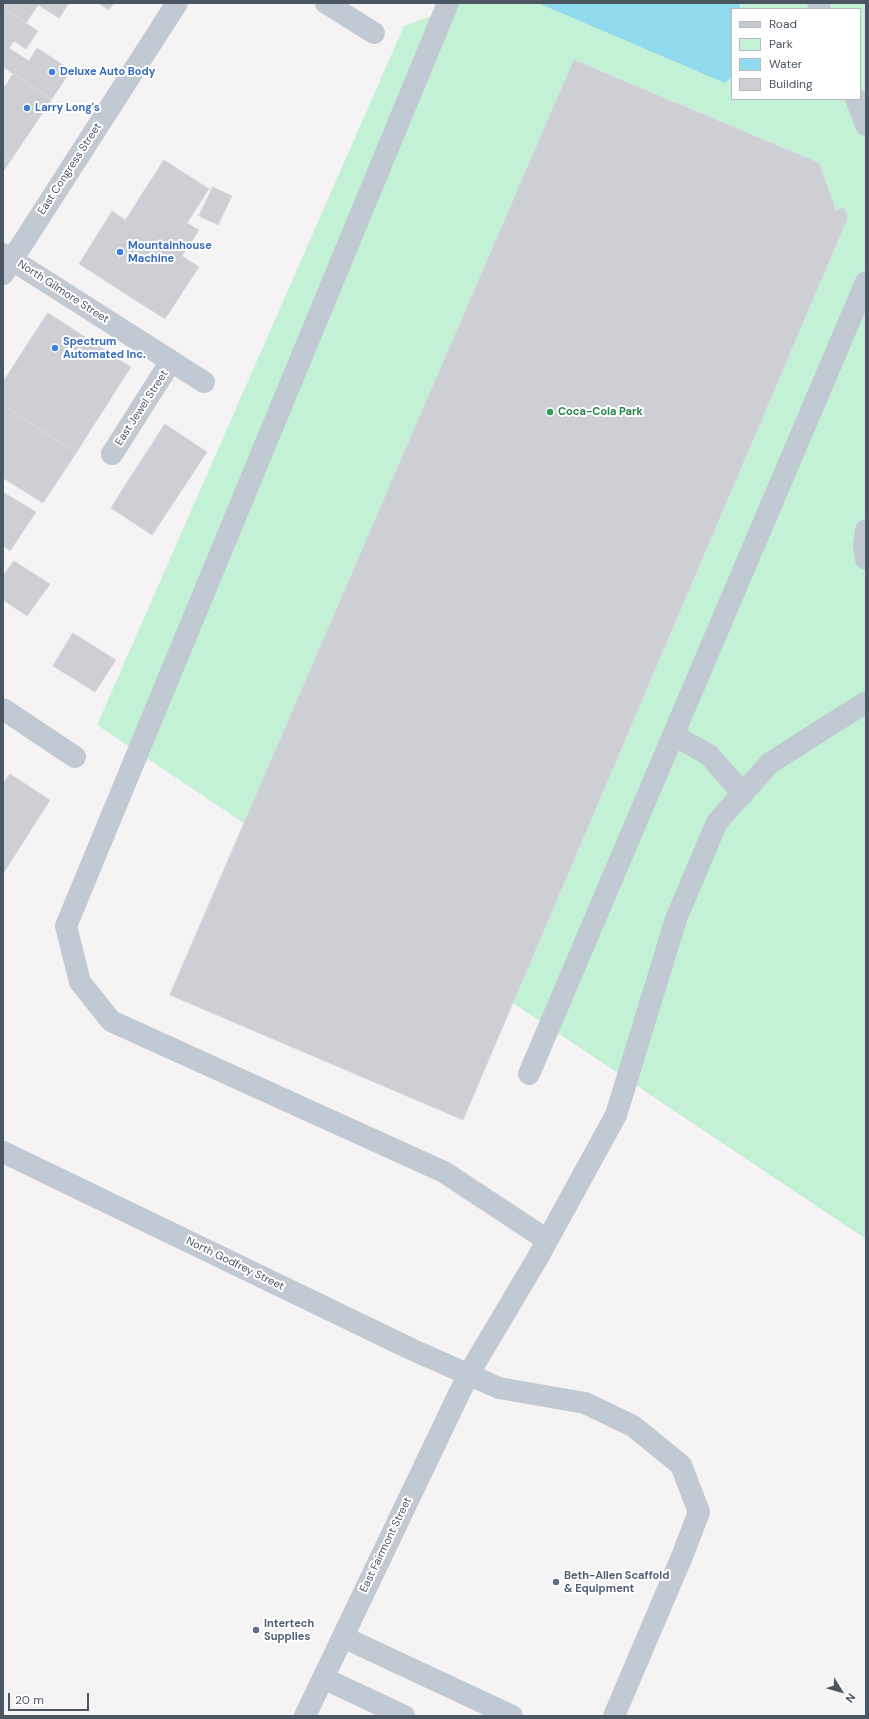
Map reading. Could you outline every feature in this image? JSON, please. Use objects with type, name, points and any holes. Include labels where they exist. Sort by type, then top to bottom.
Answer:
[{"type":"street","name":"East Congress Street","points":[[6,263],[177,3]]},
{"type":"street","points":[[326,3],[374,33]]},
{"type":"street","points":[[448,3],[66,926],[80,982],[111,1021],[444,1172],[547,1240]]},
{"type":"street","points":[[856,100],[866,125]]},
{"type":"street","name":"North Gilmore Street","points":[[6,263],[204,382]]},
{"type":"street","points":[[529,1074],[866,282]]},
{"type":"street","name":"East Jewel Street","points":[[112,454],[171,361]]},
{"type":"street","points":[[866,530],[864,545],[866,559]]},
{"type":"street","name":"East Fairmont Street","points":[[304,1716],[468,1375],[547,1240],[616,1115],[676,919],[717,822],[770,763],[866,702]]},
{"type":"street","points":[[3,709],[75,757]]},
{"type":"street","points":[[673,735],[709,755],[743,794]]},
{"type":"street","name":"North Godfrey Street","points":[[3,1152],[468,1375],[499,1388],[585,1402],[633,1426],[681,1465],[699,1512],[683,1554],[614,1716]]},
{"type":"street","points":[[343,1637],[512,1716]]},
{"type":"street","points":[[322,1678],[404,1716]]},
{"type":"green space","name":"Coca-Cola Park","points":[[450,3],[866,3],[866,1239],[97,725],[404,26],[446,11]]},
{"type":"water","points":[[538,3],[738,3],[740,8],[731,8],[731,77],[725,83]]},
{"type":"building","points":[[3,3],[69,3],[59,18],[38,5],[26,23],[3,8]]},
{"type":"building","points":[[98,3],[114,3],[109,10]]},
{"type":"building","points":[[3,8],[38,31],[26,49],[14,41],[9,48],[29,61],[37,48],[71,70],[52,99],[3,67]]},
{"type":"building","points":[[574,60],[819,163],[836,211],[844,207],[848,217],[463,1120],[170,995]]},
{"type":"building","points":[[13,74],[52,99],[11,160],[3,155],[3,85],[5,86]]},
{"type":"building","points":[[3,155],[11,160],[3,172]]},
{"type":"building","points":[[164,160],[209,189],[187,223],[199,230],[182,256],[199,267],[165,319],[79,264],[112,211],[125,220]]},
{"type":"building","points":[[213,187],[232,196],[218,225],[199,216]]},
{"type":"building","points":[[48,313],[131,367],[76,453],[3,405],[3,382]]},
{"type":"building","points":[[3,405],[76,453],[43,503],[3,478]]},
{"type":"building","points":[[165,424],[207,452],[152,535],[111,508]]},
{"type":"building","points":[[3,492],[36,512],[10,551],[3,546]]},
{"type":"building","points":[[14,561],[50,584],[27,616],[3,600],[3,576]]},
{"type":"building","points":[[73,633],[116,660],[95,692],[53,666]]},
{"type":"building","points":[[10,774],[50,800],[3,874],[3,784]]},
{"type":"place","name":"Deluxe Auto Body","points":[[52,72]]},
{"type":"place","name":"Larry Long's","points":[[27,108]]},
{"type":"place","name":"Mountainhouse Machine","points":[[120,252]]},
{"type":"place","name":"Spectrum Automated Inc.","points":[[55,348]]},
{"type":"place","name":"Coca-Cola Park","points":[[550,412]]},
{"type":"place","name":"Beth-Allen Scaffold & Equipment","points":[[556,1582]]},
{"type":"place","name":"Intertech Supplies","points":[[256,1630]]}]
